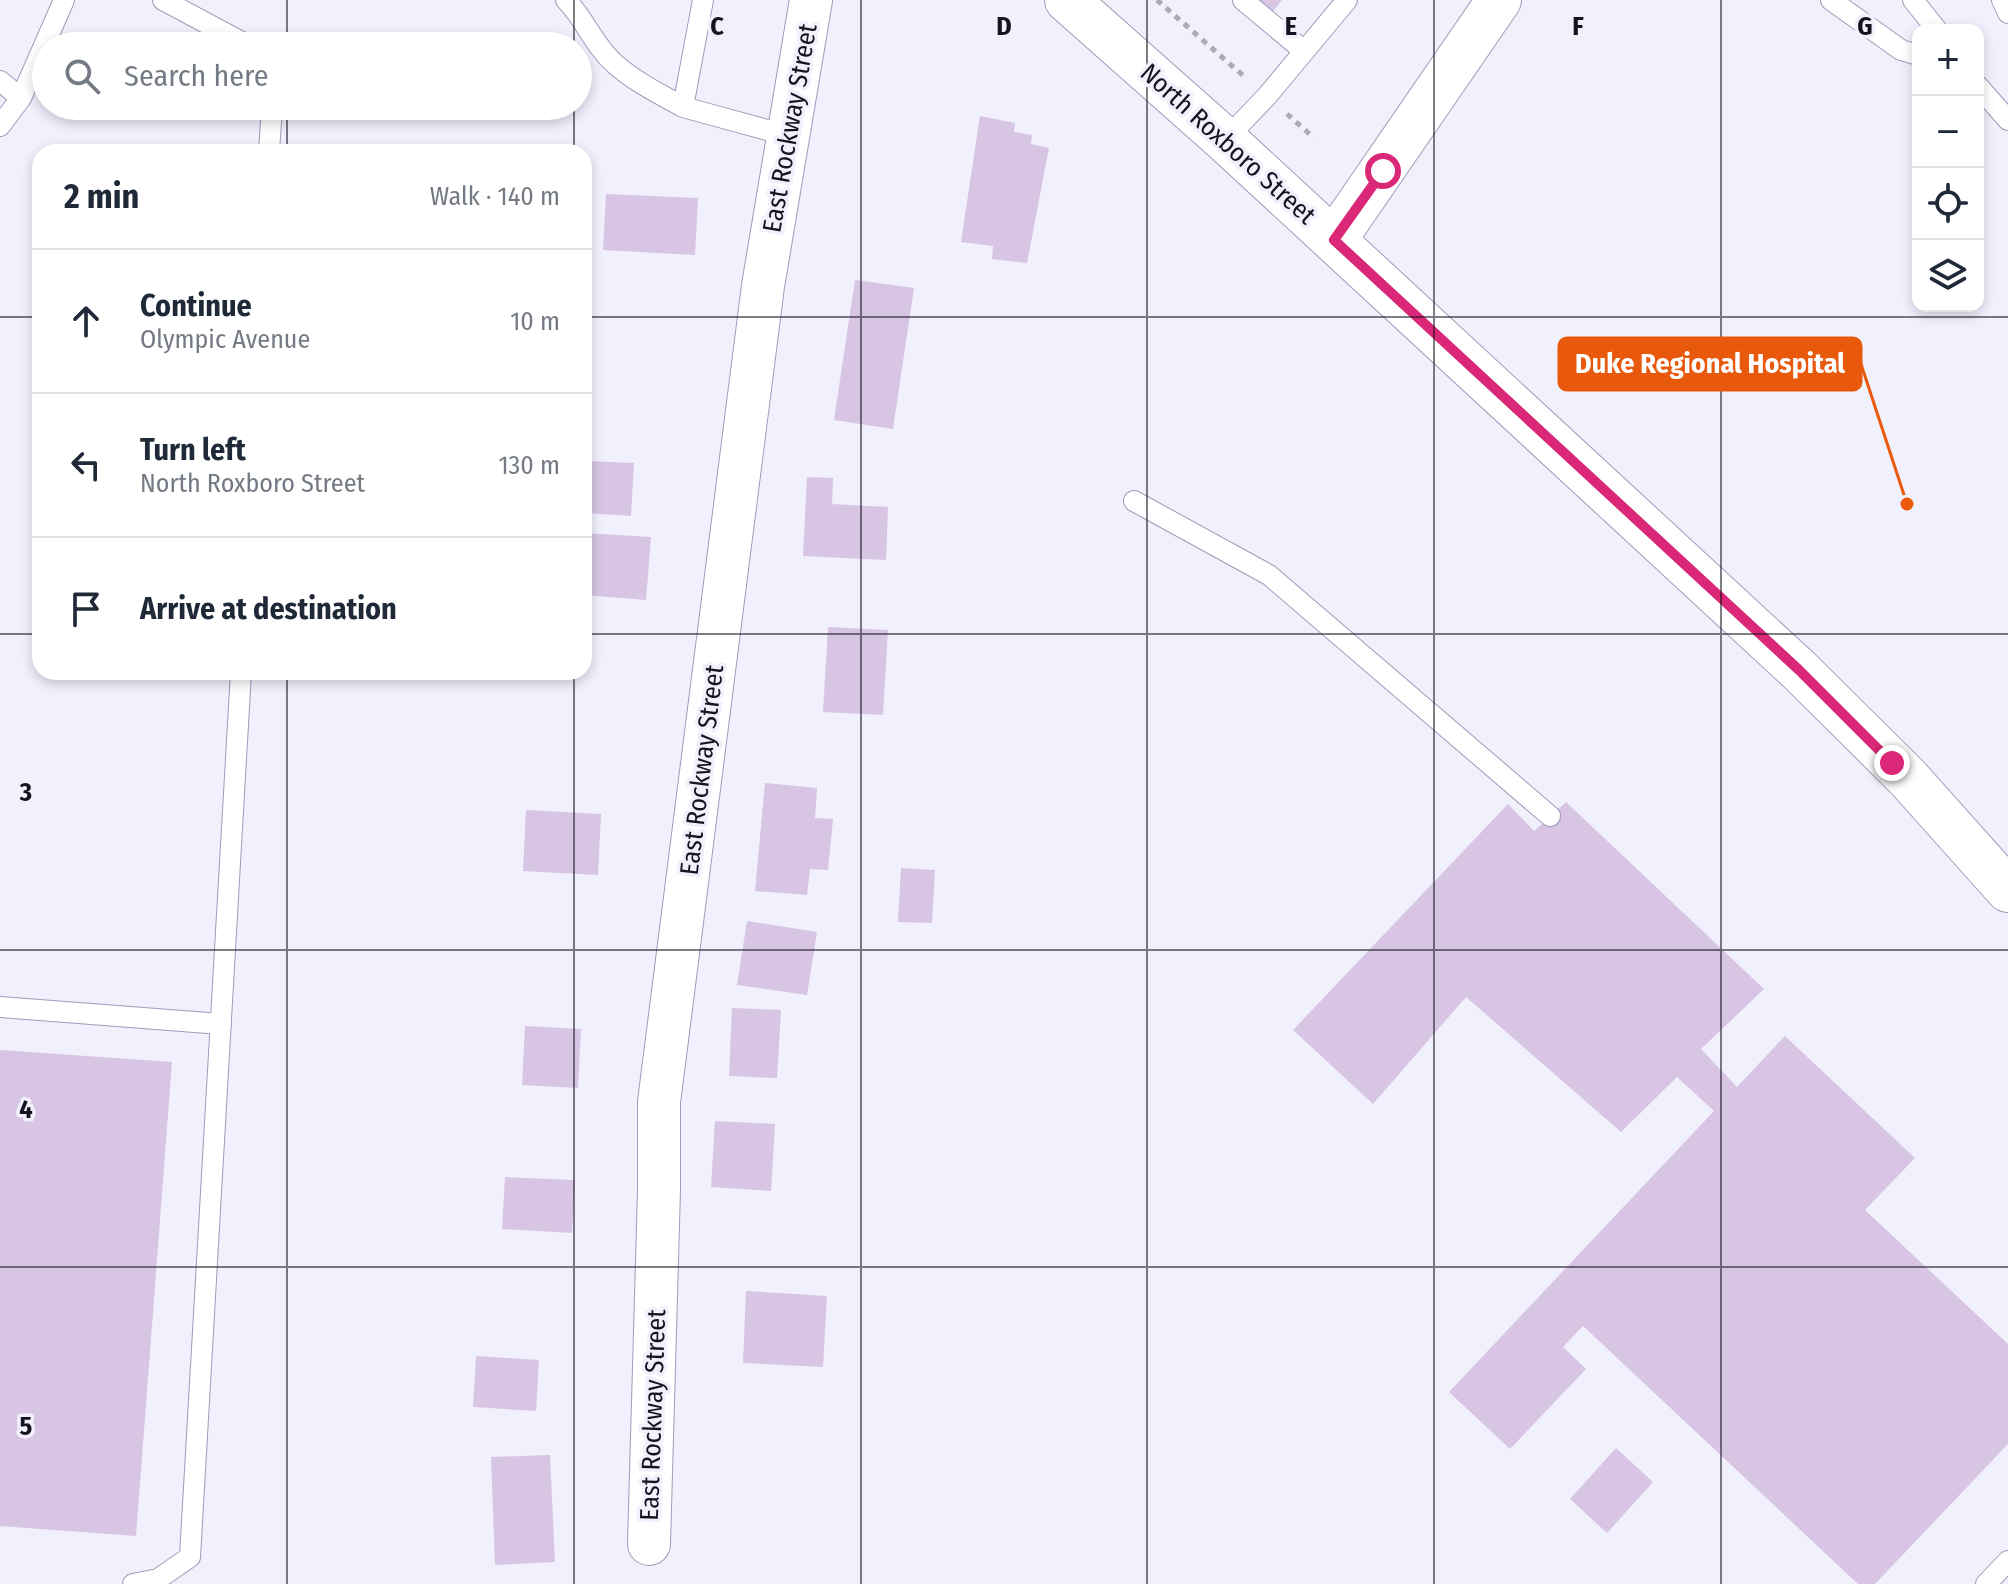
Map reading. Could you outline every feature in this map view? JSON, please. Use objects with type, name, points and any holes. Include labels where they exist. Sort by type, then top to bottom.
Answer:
[{"type":"main road","points":[[1334,240],[1499,0]]},
{"type":"main road","name":"North Roxboro Street","points":[[1086,10],[1799,670],[1907,777],[2008,890]]},
{"type":"street","name":"East Rockway Street","points":[[649,1544],[659,1102],[763,286],[811,0]]},
{"type":"lane","points":[[50,32],[64,0]]},
{"type":"lane","points":[[163,0],[223,32]]},
{"type":"lane","points":[[566,0],[589,32]]},
{"type":"lane","points":[[683,107],[703,0]]},
{"type":"lane","points":[[1243,0],[1304,51]]},
{"type":"lane","points":[[1913,0],[1932,24]]},
{"type":"lane","points":[[2002,0],[2008,13]]},
{"type":"lane","points":[[1838,2],[1901,50],[1912,53]]},
{"type":"lane","points":[[1225,140],[1267,96],[1338,3]]},
{"type":"lane","points":[[592,36],[614,64],[683,107],[789,136]]},
{"type":"lane","points":[[0,126],[21,98],[32,73]]},
{"type":"lane","points":[[0,81],[21,98]]},
{"type":"lane","points":[[1984,93],[2008,120]]},
{"type":"lane","points":[[270,144],[271,120]]},
{"type":"lane","points":[[1134,501],[1269,575],[1550,816]]},
{"type":"lane","points":[[133,1584],[158,1579],[190,1557],[241,680]]},
{"type":"lane","points":[[0,1007],[221,1024]]},
{"type":"lane","points":[[1986,1584],[2008,1561]]},
{"type":"path","points":[[1157,0],[1314,138]]},
{"type":"building","points":[[1250,0],[1282,0],[1269,16]]},
{"type":"building","points":[[980,116],[1015,123],[1014,132],[1032,135],[1031,144],[1049,148],[1027,263],[992,259],[993,246],[961,242]]},
{"type":"building","points":[[606,194],[698,198],[695,255],[603,250]]},
{"type":"building","points":[[855,280],[914,288],[893,429],[834,420]]},
{"type":"building","points":[[592,461],[634,463],[631,516],[592,514]]},
{"type":"building","points":[[807,477],[833,478],[832,504],[888,507],[886,560],[803,556]]},
{"type":"building","points":[[592,533],[651,537],[646,600],[592,596]]},
{"type":"building","points":[[828,627],[888,630],[883,715],[823,712]]},
{"type":"building","points":[[765,783],[817,788],[815,818],[833,819],[828,870],[810,869],[807,895],[755,891]]},
{"type":"building","points":[[1566,802],[1764,989],[1701,1049],[1737,1087],[1785,1036],[1915,1158],[1865,1210],[2008,1344],[2008,1444],[1875,1584],[1858,1584],[1583,1326],[1563,1347],[1586,1369],[1510,1449],[1449,1392],[1714,1111],[1677,1077],[1621,1132],[1466,997],[1373,1104],[1293,1030],[1508,804],[1534,831]]},
{"type":"building","points":[[526,810],[601,814],[598,875],[523,871]]},
{"type":"building","points":[[901,868],[935,870],[932,923],[898,922]]},
{"type":"building","points":[[747,921],[817,932],[807,995],[737,985]]},
{"type":"building","points":[[732,1008],[781,1010],[777,1078],[729,1076]]},
{"type":"building","points":[[525,1026],[581,1029],[578,1088],[522,1085]]},
{"type":"building","points":[[0,1050],[172,1062],[136,1536],[0,1526]]},
{"type":"building","points":[[715,1121],[775,1124],[771,1191],[711,1187]]},
{"type":"building","points":[[505,1177],[575,1180],[572,1233],[502,1229]]},
{"type":"building","points":[[746,1291],[827,1296],[823,1367],[743,1363]]},
{"type":"building","points":[[476,1356],[539,1360],[536,1411],[473,1407]]},
{"type":"building","points":[[1616,1448],[1653,1482],[1607,1533],[1570,1499]]},
{"type":"building","points":[[550,1455],[555,1562],[495,1565],[491,1457]]},
{"type":"place","name":"Duke Regional Hospital","points":[[1907,504]]},
{"type":"route","points":[[1383,171],[1334,240],[1799,670],[1892,763]]}]
